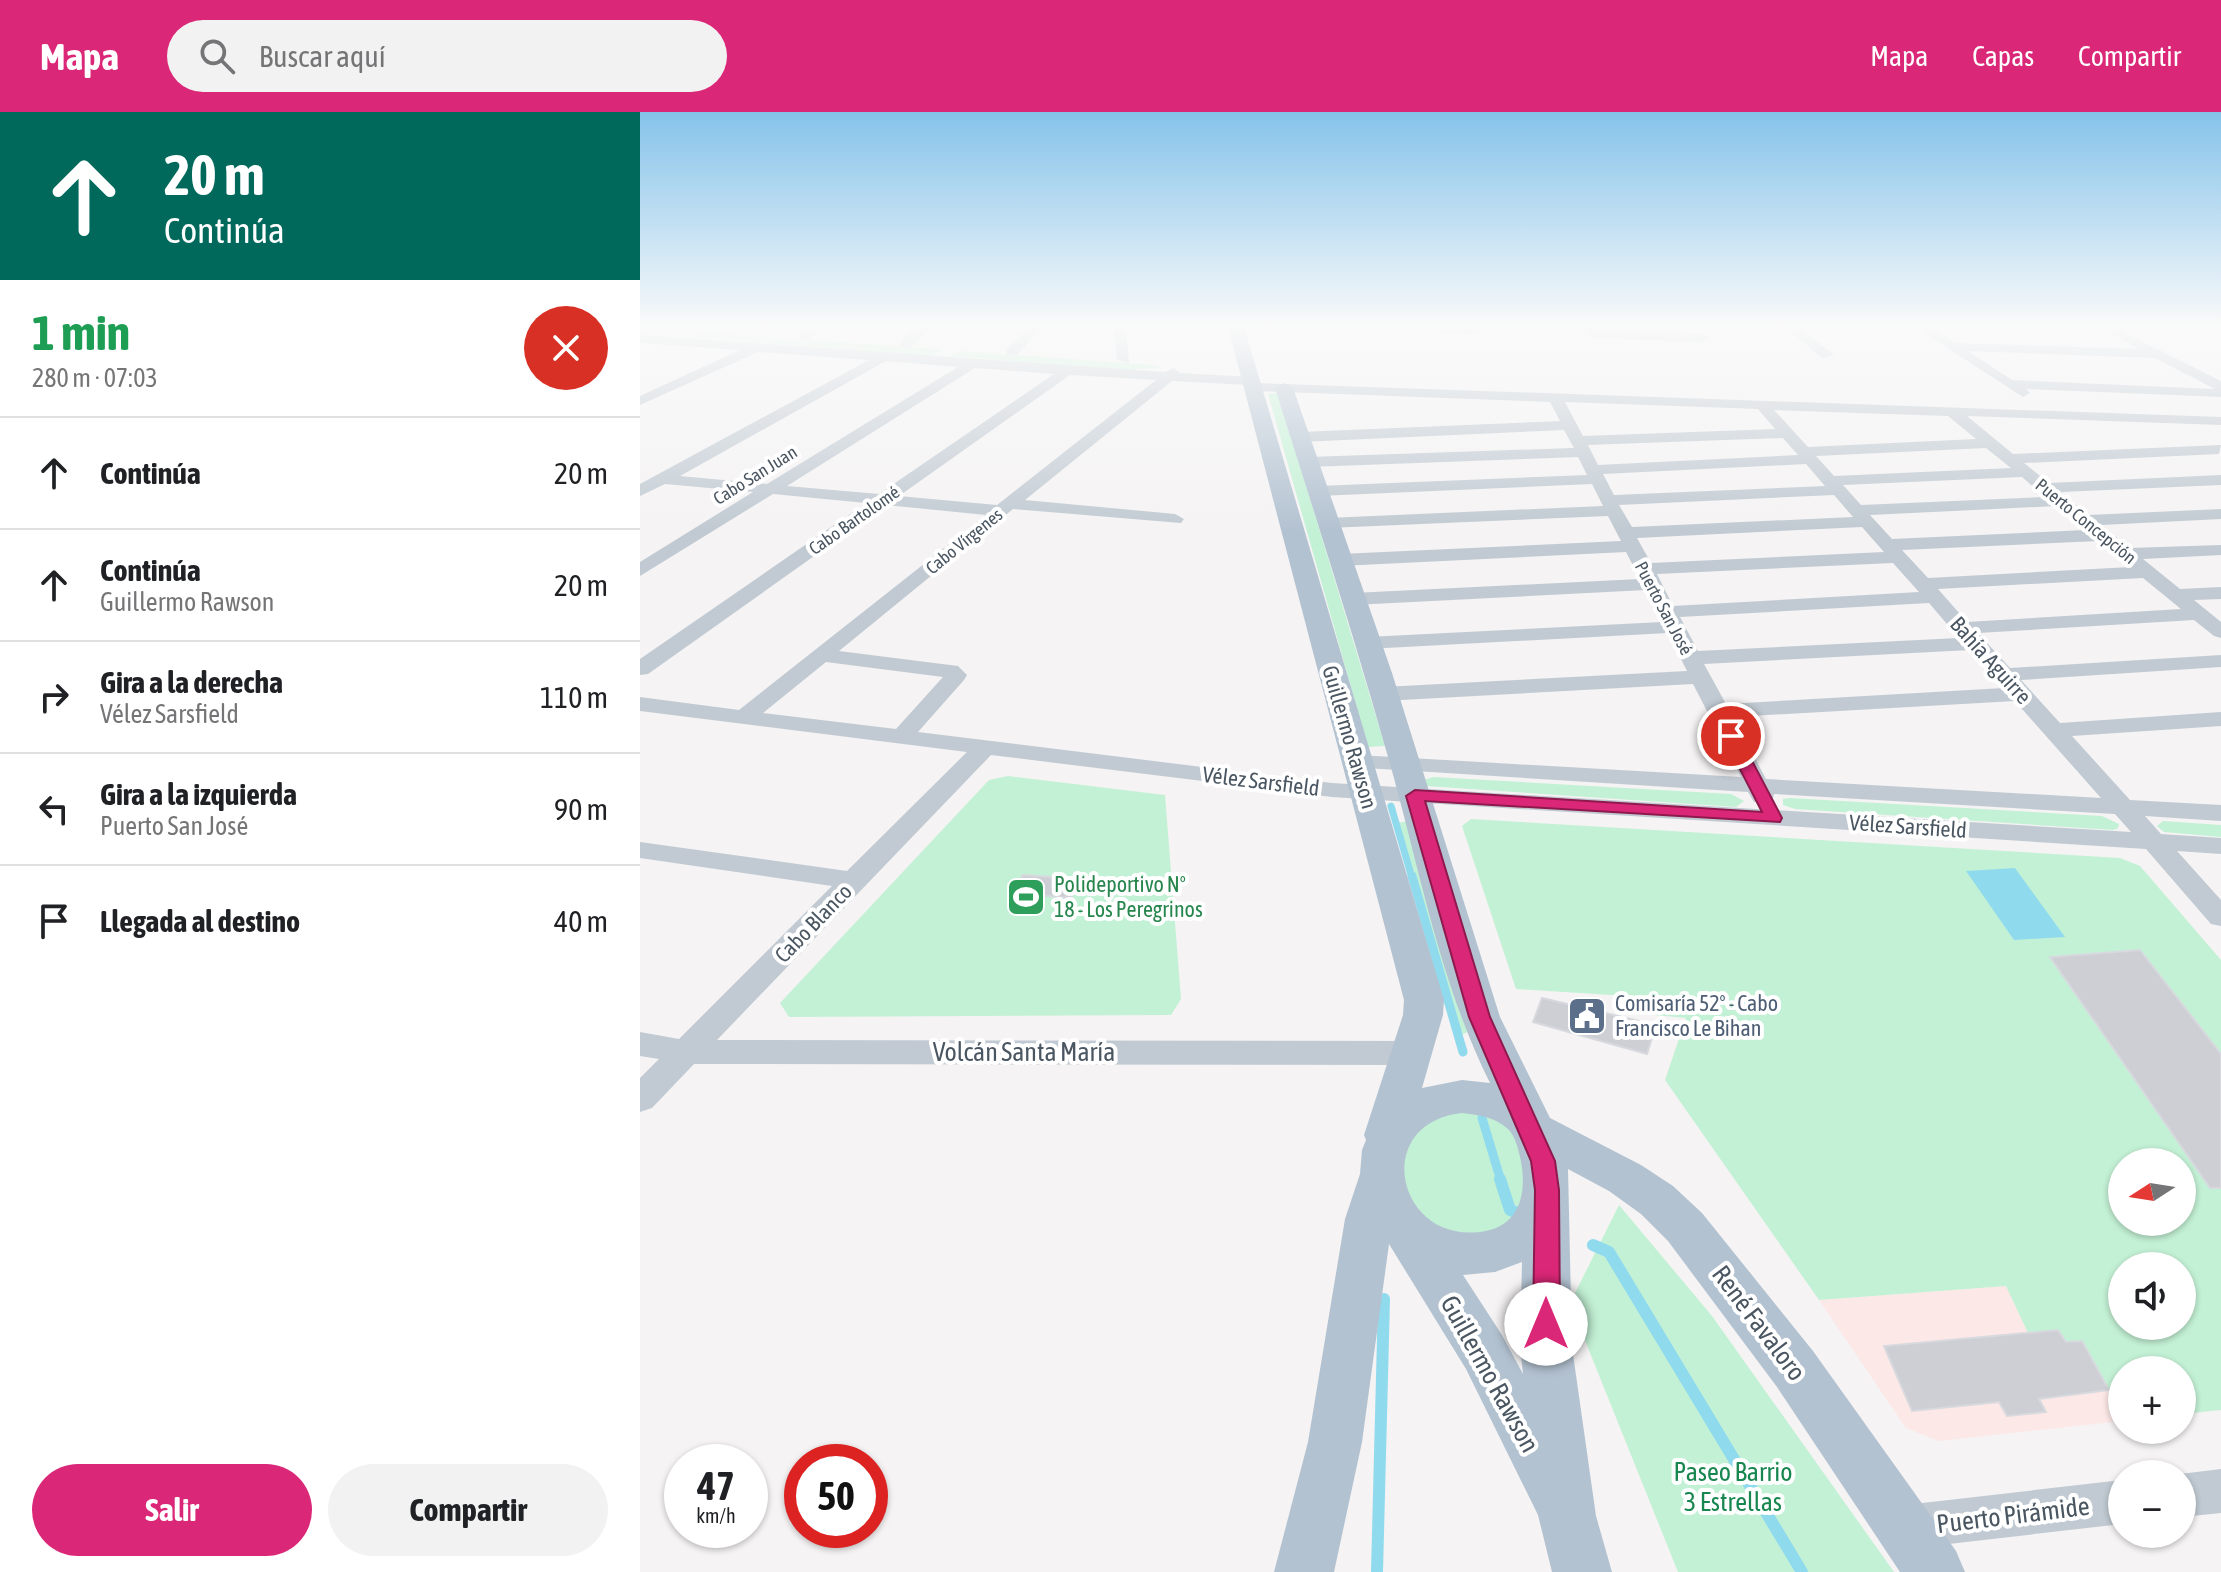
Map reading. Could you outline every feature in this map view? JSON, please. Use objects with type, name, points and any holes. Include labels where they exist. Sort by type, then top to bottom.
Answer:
[{"type":"main road","name":"Guillermo Rawson","points":[[1256,395],[1424,1000],[1423,1015],[1410,1053],[1383,1161]]},
{"type":"main road","name":"Guillermo Rawson","points":[[1286,395],[1410,781],[1479,1017],[1529,1124]]},
{"type":"main road","points":[[1304,1572],[1335,1442],[1369,1219],[1383,1161],[1401,1119],[1413,1108],[1437,1100],[1461,1097],[1487,1099],[1529,1124],[1546,1174],[1546,1201],[1525,1236],[1513,1244],[1486,1253],[1454,1254],[1438,1250],[1410,1234],[1393,1211],[1383,1161]]},
{"type":"main road","name":"René Favaloro","points":[[1529,1124],[1625,1178],[1657,1200],[1685,1227],[1795,1369],[1920,1550]]},
{"type":"main road","name":"Guillermo Rawson","points":[[1546,1201],[1546,1347],[1567,1516],[1582,1572]]},
{"type":"main road","name":"Guillermo Rawson","points":[[1410,1234],[1484,1352],[1567,1516]]},
{"type":"street","points":[[640,491],[815,395]]},
{"type":"street","name":"Cabo San Juan","points":[[640,570],[922,395]]},
{"type":"street","name":"Cabo Bartolomé","points":[[640,669],[1032,395]]},
{"type":"street","name":"Cabo Vírgenes","points":[[744,717],[1145,395]]},
{"type":"street","points":[[1499,395],[2221,421]]},
{"type":"street","name":"Puerto San José","points":[[1555,397],[1774,818]]},
{"type":"street","name":"Bahía Aguirre","points":[[1761,404],[2221,917]]},
{"type":"street","name":"Puerto Concepción","points":[[1951,411],[2221,632]]},
{"type":"street","points":[[2171,419],[2220,450]]},
{"type":"street","points":[[1318,491],[1584,453],[1788,433]]},
{"type":"street","points":[[1300,437],[1584,453]]},
{"type":"street","points":[[1308,462],[1584,453],[1807,455],[1990,443]]},
{"type":"street","points":[[2009,459],[2220,450]]},
{"type":"street","points":[[1328,523],[1611,505],[2025,472]]},
{"type":"street","points":[[663,479],[883,499],[1175,519]]},
{"type":"street","points":[[2045,488],[2221,480]]},
{"type":"street","points":[[1340,560],[1629,540],[1862,516],[2061,501]]},
{"type":"street","points":[[2084,520],[2221,514]]},
{"type":"street","points":[[1353,599],[1648,577],[1893,551],[2103,535]]},
{"type":"street","points":[[2126,554],[2221,550]]},
{"type":"street","points":[[1367,643],[1670,620],[1929,591],[2148,572]]},
{"type":"street","points":[[2176,595],[2221,593]]},
{"type":"street","points":[[1383,694],[1695,668],[1969,635],[2200,614]]},
{"type":"street","points":[[821,655],[950,671],[956,675],[902,736]]},
{"type":"street","points":[[2004,675],[2221,661]]},
{"type":"street","points":[[1718,711],[2021,694]]},
{"type":"street","name":"Vélez Sarsfield","points":[[640,704],[985,747],[1410,781],[1774,818],[2221,846]]},
{"type":"street","points":[[2054,730],[2221,719]]},
{"type":"street","name":"Cabo Blanco","points":[[640,1099],[985,747]]},
{"type":"street","name":"Vélez Sarsfield","points":[[1410,781],[1757,786],[2221,813]]},
{"type":"street","points":[[640,850],[854,881]]},
{"type":"street","name":"Volcán Santa María","points":[[640,1044],[686,1052],[1410,1053]]},
{"type":"street","points":[[2196,1494],[2221,1491]]},
{"type":"street","name":"Puerto Pirámide","points":[[1920,1550],[2108,1505]]},
{"type":"shaded area","points":[[2006,1286],[2028,1333],[2058,1330],[2082,1341],[2108,1387],[2108,1423],[1939,1441],[1906,1428],[1819,1300]]},
{"type":"green space","points":[[1268,395],[1279,395],[1385,746],[1368,747]]},
{"type":"green space","name":"Polideportivo N° 18 - Los Peregrinos","points":[[1008,776],[1165,795],[1181,999],[1171,1015],[789,1017],[780,1003],[989,780]]},
{"type":"green space","points":[[1433,777],[1731,794],[1744,801],[1736,807],[1426,786],[1424,780]]},
{"type":"green space","points":[[1783,799],[2102,816],[2119,824],[2113,830],[1795,809],[1783,805]]},
{"type":"green space","points":[[1471,819],[2120,858],[2140,866],[2221,960],[2221,1410],[2196,1413],[2196,1356],[2108,1356],[2108,1387],[2082,1341],[2066,1342],[2058,1330],[2028,1333],[2006,1286],[1819,1300],[1665,1080],[1686,1018],[1645,1014],[1644,997],[1516,989],[1462,826]]},
{"type":"green space","points":[[1410,821],[1473,1030],[1463,1034],[1456,1030],[1396,823]]},
{"type":"green space","points":[[2163,821],[2221,825],[2221,837],[2164,832],[2157,826]]},
{"type":"green space","points":[[1460,1106],[1509,1125],[1529,1164],[1517,1221],[1472,1239],[1410,1214],[1399,1138]]},
{"type":"green space","name":"Paseo Barrio 3 Estrellas","points":[[1619,1205],[1712,1316],[1894,1572],[1678,1572],[1570,1303]]},
{"type":"water","points":[[2015,868],[2065,937],[2014,940],[1966,871]]},
{"type":"building","points":[[1023,875],[1081,879],[1071,898],[1012,893]]},
{"type":"building","points":[[2140,950],[2221,1054],[2221,1188],[2210,1188],[2196,1168],[2196,1148],[2182,1148],[2050,957]]},
{"type":"building","points":[[1542,998],[1656,1025],[1647,1054],[1533,1022]]},
{"type":"building","points":[[2058,1330],[2066,1342],[2082,1341],[2108,1390],[2039,1399],[2046,1412],[2007,1416],[1999,1402],[1912,1411],[1884,1346]]},
{"type":"waterway","points":[[1391,806],[1412,878]]},
{"type":"waterway","points":[[1412,876],[1463,1052]]},
{"type":"waterway","points":[[1482,1118],[1501,1181]]},
{"type":"waterway","points":[[1500,1179],[1510,1210],[1523,1215]]},
{"type":"waterway","points":[[1593,1245],[1609,1252],[1802,1572]]},
{"type":"waterway","points":[[1377,1572],[1384,1299]]},
{"type":"place","name":"Polideportivo N° 18 - Los Peregrinos","points":[[1026,897]]},
{"type":"place","name":"Comisaría 52° - Cabo Francisco Le Bihan","points":[[1587,1016]]},
{"type":"route","points":[[1546,1324],[1547,1190],[1541,1152],[1479,1017],[1415,796],[1774,818],[1731,736]]}]
